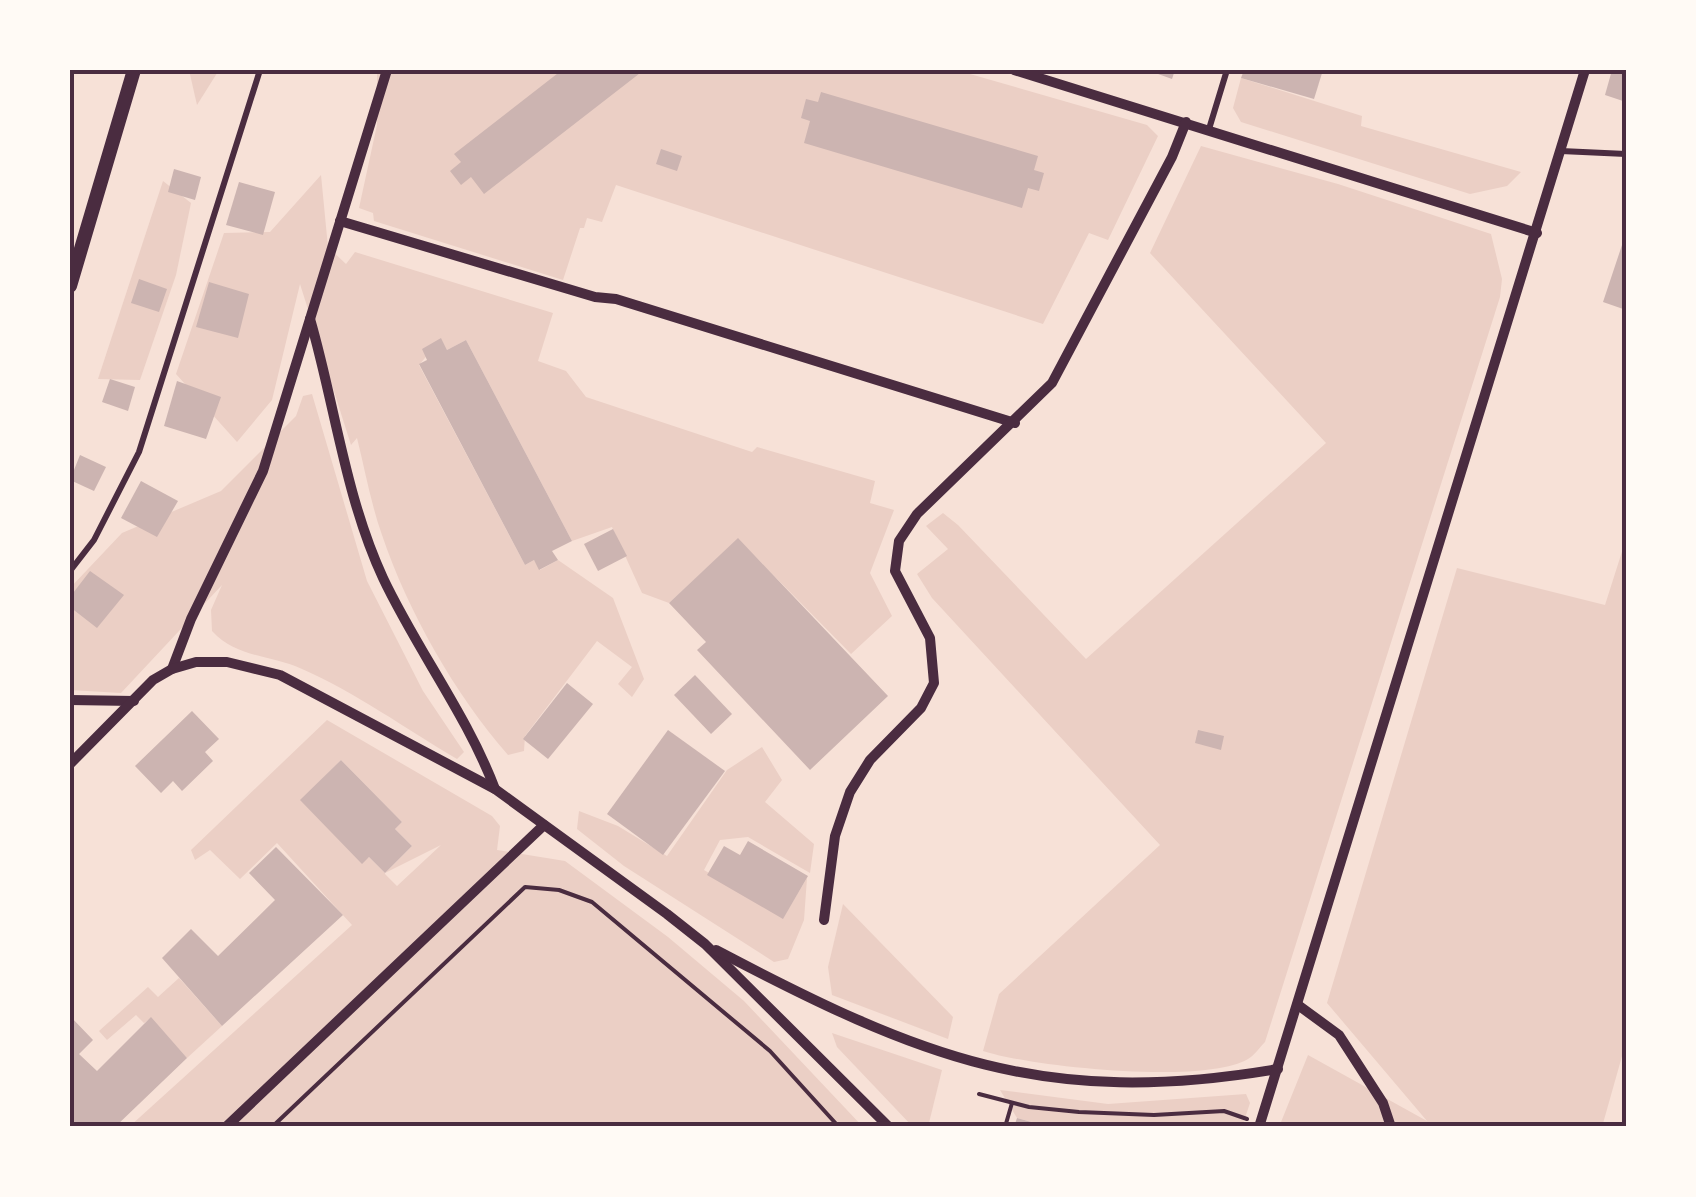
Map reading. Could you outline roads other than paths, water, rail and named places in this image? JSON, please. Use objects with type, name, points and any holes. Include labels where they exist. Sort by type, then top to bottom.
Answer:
[{"type":"street","points":[[70,286],[134,70]]},
{"type":"street","points":[[172,669],[190,619],[263,470],[387,70]]},
{"type":"street","points":[[1014,70],[1537,234]]},
{"type":"street","points":[[1260,1124],[1585,70]]},
{"type":"street","points":[[824,920],[835,836],[850,792],[870,760],[921,708],[934,682],[930,638],[895,570],[900,541],[917,514],[1052,383],[1186,122]]},
{"type":"street","points":[[340,221],[616,300],[1015,423]]},
{"type":"street","points":[[310,318],[347,476],[382,576],[480,750],[495,789]]},
{"type":"street","points":[[70,764],[172,669],[196,662],[226,662],[280,675],[495,789],[705,944],[889,1127]]},
{"type":"street","points":[[70,700],[134,701]]},
{"type":"street","points":[[226,1127],[544,825]]},
{"type":"street","points":[[705,944],[855,1020],[925,1049],[993,1068],[1070,1081],[1152,1084],[1278,1069]]},
{"type":"street","points":[[1298,1006],[1339,1035],[1383,1103],[1391,1127]]},
{"type":"lane","points":[[70,571],[94,540],[139,452],[260,70]]},
{"type":"lane","points":[[1209,129],[1227,70]]},
{"type":"lane","points":[[1561,151],[1626,154]]}]
